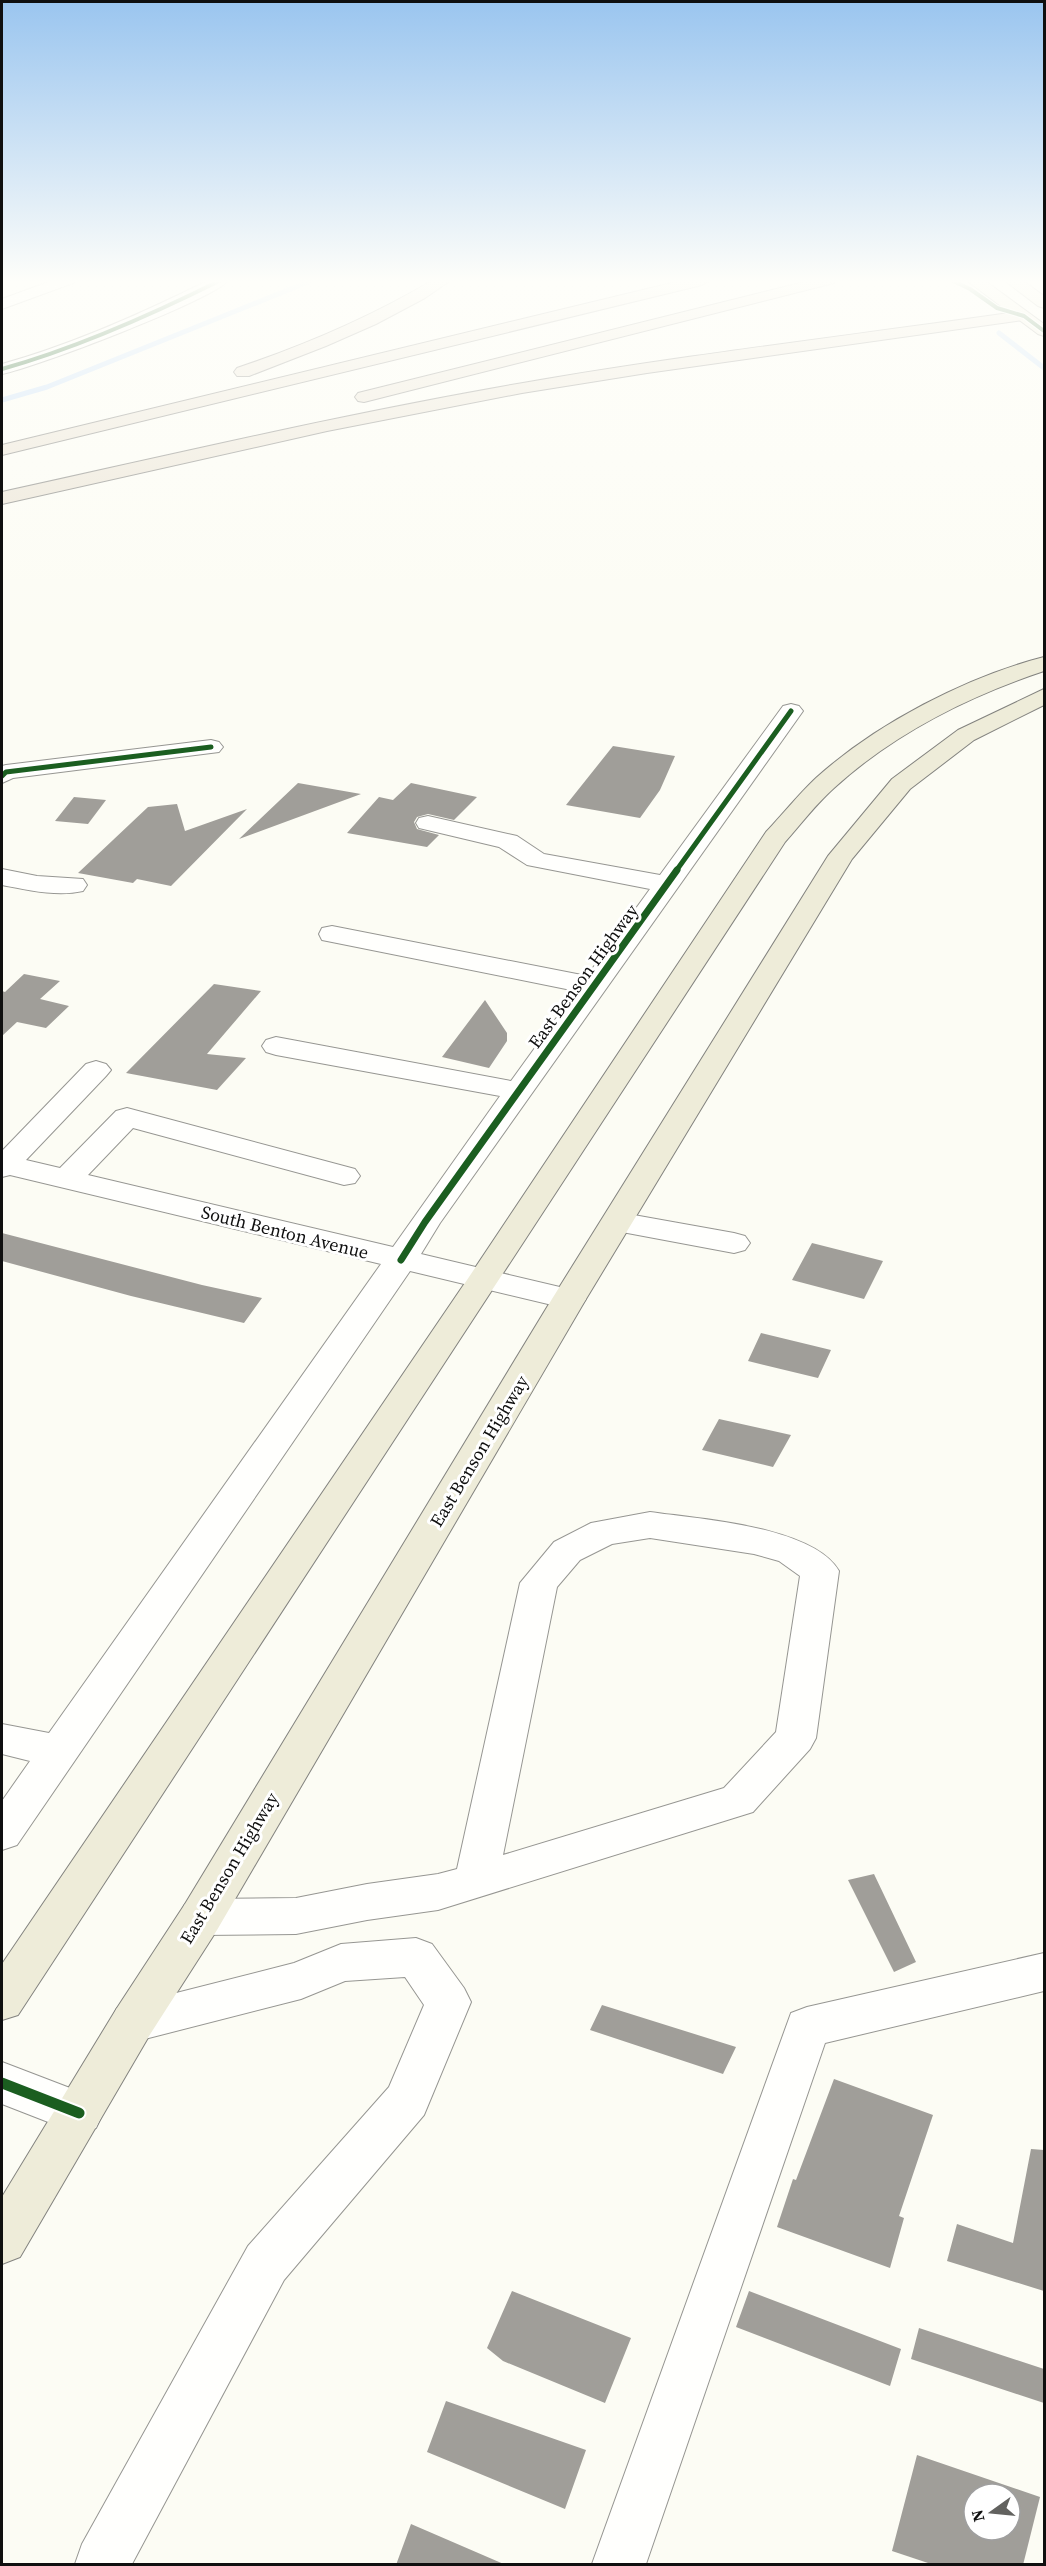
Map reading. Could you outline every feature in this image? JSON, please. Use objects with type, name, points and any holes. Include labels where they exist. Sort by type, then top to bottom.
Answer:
[{"type":"highway","points":[[2,439],[149,400]]},
{"type":"highway","points":[[2,450],[209,400]]},
{"type":"highway","points":[[344,402],[353,400]]},
{"type":"highway","points":[[2,498],[459,400]]},
{"type":"highway","points":[[2,488],[264,422]]},
{"type":"main road","points":[[2,2001],[483,1280],[775,837],[831,778],[896,732],[959,696],[1044,664]]},
{"type":"main road","name":"East Benson Highway","points":[[2,2241],[134,2022],[201,1917],[569,1299],[841,856],[901,784],[966,735],[1044,696]]},
{"type":"street","name":"East Benson Highway","points":[[2,1833],[401,1260],[425,1222],[791,711]]},
{"type":"street","points":[[4,774],[211,747]]},
{"type":"street","points":[[428,823],[508,841],[536,860],[667,884]]},
{"type":"street","points":[[2,877],[37,884],[74,885]]},
{"type":"street","points":[[332,934],[594,986]]},
{"type":"street","points":[[276,1046],[519,1091]]},
{"type":"street","points":[[3,1165],[96,1070]]},
{"type":"street","points":[[67,1179],[127,1117],[344,1176]]},
{"type":"street","name":"South Benton Avenue","points":[[3,1165],[569,1299]]},
{"type":"street","points":[[617,1222],[734,1243]]},
{"type":"street","points":[[201,1917],[296,1916],[367,1902],[438,1892],[476,1881],[738,1800],[796,1738],[820,1571],[792,1552],[755,1541],[650,1525],[604,1532],[567,1551],[539,1583],[476,1881]]},
{"type":"street","points":[[2,1739],[59,1751]]},
{"type":"street","points":[[102,2565],[266,2263],[407,2100],[448,2001],[416,1957],[341,1963],[301,1980],[134,2022]]},
{"type":"street","points":[[619,2565],[807,2027],[1044,1972]]},
{"type":"street","points":[[2,2083],[79,2113]]},
{"type":"building","points":[[613,746],[675,756],[660,790],[640,818],[566,805]]},
{"type":"building","points":[[298,783],[361,794],[239,839]]},
{"type":"building","points":[[411,783],[477,797],[454,820],[428,814],[417,817],[414,822],[417,829],[439,835],[427,847],[347,833],[379,797],[393,800]]},
{"type":"building","points":[[74,797],[106,800],[88,824],[55,821]]},
{"type":"building","points":[[177,804],[185,831],[247,809],[171,886],[137,879],[133,883],[78,873],[148,807]]},
{"type":"building","points":[[24,974],[60,981],[40,999],[69,1006],[46,1028],[17,1022],[2,1036],[2,991],[5,992]]},
{"type":"building","points":[[214,984],[261,991],[207,1054],[246,1058],[217,1090],[126,1073]]},
{"type":"building","points":[[485,1000],[507,1033],[507,1041],[489,1068],[442,1057]]},
{"type":"building","points":[[2,1233],[202,1285],[262,1298],[244,1323],[131,1296],[2,1261]]},
{"type":"building","points":[[812,1243],[883,1261],[864,1299],[792,1280]]},
{"type":"building","points":[[761,1333],[831,1350],[818,1378],[748,1361]]},
{"type":"building","points":[[719,1419],[791,1435],[773,1467],[702,1450]]},
{"type":"building","points":[[874,1874],[916,1962],[894,1972],[848,1880]]},
{"type":"building","points":[[602,2005],[736,2047],[723,2074],[590,2030]]},
{"type":"building","points":[[834,2079],[933,2115],[899,2216],[904,2218],[890,2268],[777,2227],[793,2179],[796,2180]]},
{"type":"building","points":[[1031,2149],[1044,2150],[1044,2291],[947,2261],[957,2224],[1013,2243]]},
{"type":"building","points":[[512,2291],[631,2338],[605,2403],[503,2361],[487,2348]]},
{"type":"building","points":[[749,2291],[901,2349],[890,2386],[736,2327]]},
{"type":"building","points":[[919,2328],[1044,2369],[1044,2403],[911,2359]]},
{"type":"building","points":[[446,2401],[586,2450],[565,2509],[427,2452]]},
{"type":"building","points":[[917,2455],[996,2482],[962,2482],[962,2542],[1022,2542],[1022,2491],[1040,2497],[1023,2565],[934,2565],[892,2551]]},
{"type":"building","points":[[411,2524],[506,2565],[396,2565]]},
{"type":"cycle path","points":[[401,1260],[425,1222],[791,711]]},
{"type":"cycle path","points":[[2,776],[6,772],[211,747]]},
{"type":"cycle path","points":[[2,2083],[79,2113]]}]
